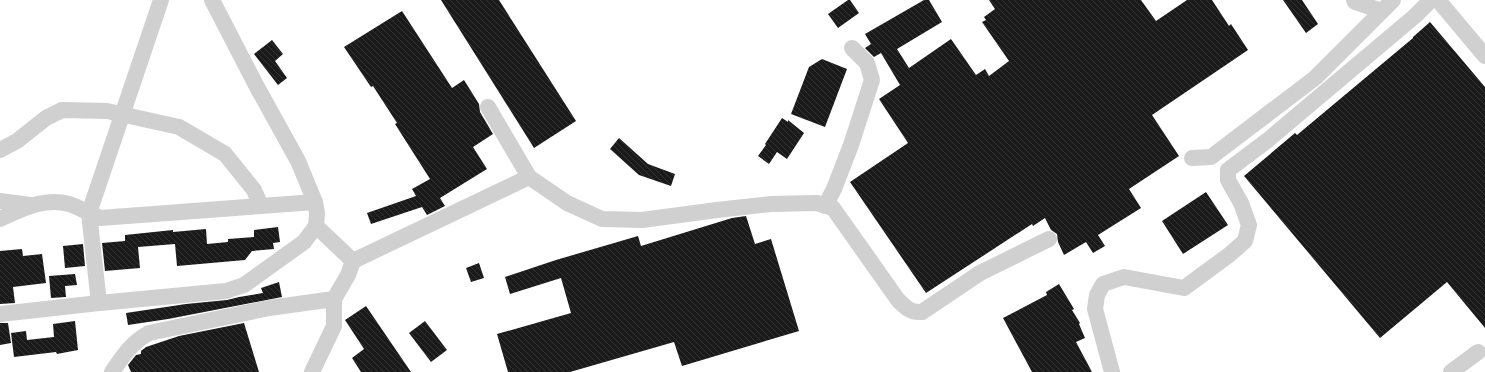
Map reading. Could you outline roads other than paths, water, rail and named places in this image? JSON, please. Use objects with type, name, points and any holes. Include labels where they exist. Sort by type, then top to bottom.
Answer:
[{"type":"street","points":[[98,303],[89,213],[161,0]]},
{"type":"street","points":[[0,314],[226,291],[244,285],[304,242],[316,226],[315,202],[298,161],[257,87],[212,0]]},
{"type":"street","points":[[1354,0],[1382,11]]},
{"type":"street","points":[[1192,158],[1211,157],[1308,82],[1393,0]]},
{"type":"street","points":[[1112,372],[1095,309],[1097,295],[1103,284],[1124,277],[1184,288],[1229,255],[1245,241],[1249,225],[1241,203],[1228,180],[1228,170],[1280,129],[1415,16],[1431,0]]},
{"type":"street","points":[[1438,0],[1485,56]]},
{"type":"street","points":[[825,206],[834,189],[851,145],[872,80],[867,63],[852,48]]},
{"type":"street","points":[[488,107],[529,177],[567,203],[602,219],[642,220],[717,210],[802,202],[817,203],[833,208],[898,300],[914,313],[922,312],[980,273],[1049,239]]},
{"type":"street","points":[[0,150],[17,141],[46,118],[62,110],[107,111],[122,116],[179,126],[225,154],[254,190],[261,206]]},
{"type":"street","points":[[312,372],[334,326],[334,300],[348,275],[353,261],[529,177]]},
{"type":"street","points":[[0,201],[31,205]]},
{"type":"street","points":[[0,219],[31,205],[49,202],[68,204],[100,218],[315,202]]},
{"type":"street","points":[[316,226],[353,261]]},
{"type":"street","points":[[112,372],[127,351],[138,340],[149,333],[269,308],[334,300]]},
{"type":"street","points":[[1451,372],[1478,352]]}]
